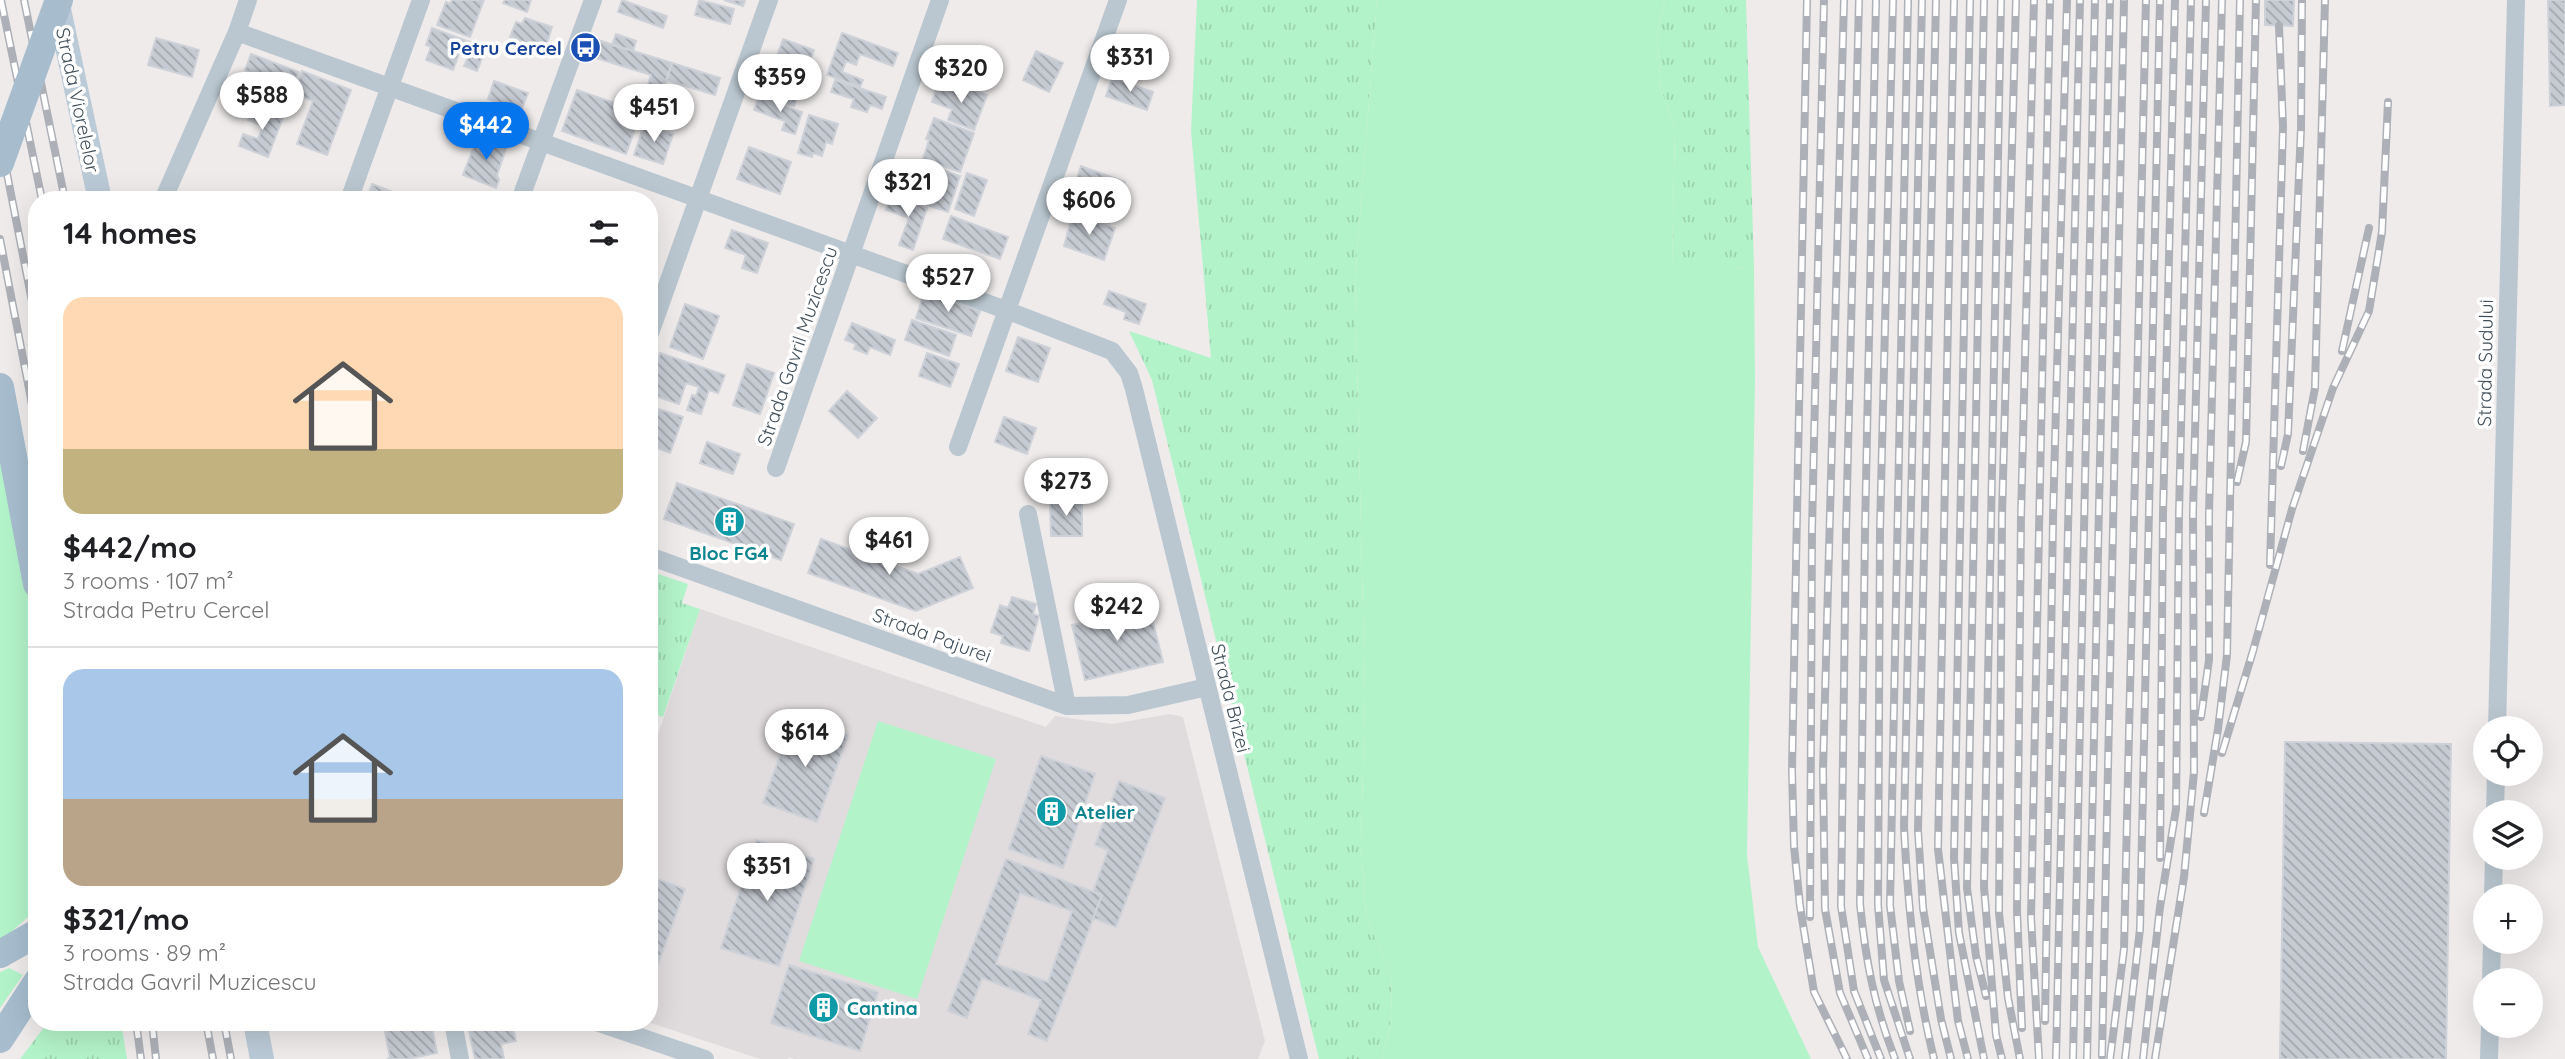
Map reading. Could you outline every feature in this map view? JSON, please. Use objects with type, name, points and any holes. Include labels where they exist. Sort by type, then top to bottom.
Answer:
[{"type":"main road","points":[[0,113],[41,0]]},
{"type":"main road","points":[[0,163],[58,0]]},
{"type":"main road","points":[[0,387],[28,536]]},
{"type":"main road","points":[[0,954],[28,938]]},
{"type":"main road","points":[[0,1039],[28,996]]},
{"type":"street","name":"Strada Viorelelor","points":[[58,0],[98,191]]},
{"type":"street","points":[[167,191],[237,32],[248,0]]},
{"type":"street","points":[[352,191],[421,0]]},
{"type":"street","points":[[523,191],[593,0]]},
{"type":"street","points":[[658,311],[769,0]]},
{"type":"street","name":"Strada Gavril Muzicescu","points":[[776,468],[940,0]]},
{"type":"street","points":[[958,447],[1118,0]]},
{"type":"street","name":"Strada Sudului","points":[[2497,716],[2515,0]]},
{"type":"street","points":[[237,32],[1006,310]]},
{"type":"street","name":"Strada Brizei","points":[[1006,310],[1112,351],[1129,373],[1299,1059]]},
{"type":"street","points":[[1028,514],[1067,706]]},
{"type":"street","name":"Strada Pajurei","points":[[658,559],[1067,706],[1128,705],[1207,687]]},
{"type":"street","points":[[257,1031],[262,1059]]},
{"type":"street","points":[[455,1031],[460,1059]]},
{"type":"street","points":[[623,1031],[705,1059]]},
{"type":"street","points":[[2489,1059],[2490,1038]]},
{"type":"shaded area","points":[[700,609],[1046,727],[1055,716],[1112,724],[1170,714],[1183,717],[1265,1041],[1258,1059],[760,1059],[658,1025],[658,734]]},
{"type":"green space","points":[[1197,0],[1377,0],[1355,278],[1365,695],[1361,844],[1366,917],[1391,974],[1392,1017],[1382,1059],[1319,1059],[1152,380],[1129,331],[1211,358],[1191,131]]},
{"type":"green space","points":[[1377,0],[1665,0],[1657,32],[1661,90],[1675,128],[1672,265],[1754,268],[1755,380],[1747,855],[1758,947],[1811,1059],[1382,1059],[1392,1017],[1391,974],[1366,917],[1361,844],[1365,695],[1355,278]]},
{"type":"green space","points":[[1665,0],[1746,0],[1754,268],[1672,266],[1675,128],[1661,90],[1657,32]]},
{"type":"green space","points":[[0,418],[28,575],[28,917],[0,938]]},
{"type":"green space","points":[[658,574],[688,584],[682,603],[700,609],[663,717],[658,716]]},
{"type":"green space","points":[[878,721],[996,759],[917,999],[799,961]]},
{"type":"green space","points":[[9,968],[23,975],[0,1008],[0,972]]},
{"type":"green space","points":[[41,1031],[122,1031],[127,1059],[20,1059]]},
{"type":"building","points":[[452,0],[484,0],[470,37],[437,25],[446,2],[450,4]]},
{"type":"building","points":[[505,0],[531,0],[527,12],[503,3]]},
{"type":"building","points":[[622,0],[667,16],[663,28],[618,12]]},
{"type":"building","points":[[699,0],[734,9],[730,24],[695,15]]},
{"type":"building","points":[[724,0],[745,0],[743,6]]},
{"type":"building","points":[[2265,0],[2294,0],[2293,26],[2265,25]]},
{"type":"building","points":[[2548,0],[2565,0],[2565,105],[2550,106]]},
{"type":"building","points":[[525,18],[552,27],[545,50],[510,37],[516,22],[522,24]]},
{"type":"building","points":[[432,28],[486,48],[477,71],[464,66],[468,57],[459,54],[453,70],[426,60],[431,47],[426,45]]},
{"type":"building","points":[[842,33],[898,53],[893,66],[860,54],[856,65],[846,61],[842,72],[863,80],[860,87],[827,75]]},
{"type":"building","points":[[616,34],[636,41],[633,51],[612,45]]},
{"type":"building","points":[[156,38],[199,50],[192,77],[148,65]]},
{"type":"building","points":[[783,39],[814,50],[794,106],[763,96]]},
{"type":"building","points":[[598,40],[672,63],[658,108],[642,103],[651,75],[593,57]]},
{"type":"building","points":[[1036,51],[1063,63],[1049,92],[1023,80]]},
{"type":"building","points":[[251,54],[299,72],[285,111],[267,105],[271,94],[254,87],[258,75],[245,70]]},
{"type":"building","points":[[672,63],[720,78],[715,95],[666,80]]},
{"type":"building","points":[[302,71],[351,90],[327,155],[297,144],[313,101],[293,93]]},
{"type":"building","points":[[1112,78],[1153,92],[1147,110],[1106,96]]},
{"type":"building","points":[[835,80],[886,97],[882,109],[870,105],[867,112],[851,107],[854,99],[831,92]]},
{"type":"building","points":[[494,81],[528,93],[521,111],[488,99]]},
{"type":"building","points":[[956,84],[987,95],[974,130],[948,120],[952,109],[932,102],[937,86],[953,91]]},
{"type":"building","points":[[577,90],[641,112],[626,154],[562,131]]},
{"type":"building","points":[[759,97],[802,112],[795,134],[782,130],[785,121],[754,110]]},
{"type":"building","points":[[253,106],[283,117],[268,157],[239,146],[243,134],[258,139],[263,126],[248,120]]},
{"type":"building","points":[[809,115],[838,124],[832,144],[826,142],[822,156],[813,153],[812,157],[798,153]]},
{"type":"building","points":[[934,118],[974,133],[960,172],[923,159],[929,140],[926,139]]},
{"type":"building","points":[[644,125],[673,134],[663,164],[634,155]]},
{"type":"building","points":[[478,136],[507,146],[497,175],[499,180],[496,188],[463,175]]},
{"type":"building","points":[[749,147],[791,162],[780,194],[737,179]]},
{"type":"building","points":[[1081,166],[1125,182],[1118,202],[1074,187]]},
{"type":"building","points":[[934,167],[960,176],[948,212],[927,205],[932,191],[926,190]]},
{"type":"building","points":[[967,173],[987,180],[974,216],[955,209]]},
{"type":"building","points":[[372,184],[391,191],[369,191]]},
{"type":"building","points":[[1080,194],[1115,207],[1109,223],[1074,211]]},
{"type":"building","points":[[891,195],[927,208],[913,250],[899,245],[909,218],[886,210]]},
{"type":"building","points":[[1073,213],[1115,228],[1104,260],[1064,246]]},
{"type":"building","points":[[951,216],[1008,237],[1000,259],[943,239]]},
{"type":"building","points":[[732,230],[768,243],[757,273],[742,268],[746,255],[725,248]]},
{"type":"building","points":[[1109,291],[1146,304],[1139,324],[1124,319],[1126,312],[1104,304]]},
{"type":"building","points":[[924,293],[980,311],[971,336],[916,318]]},
{"type":"building","points":[[685,304],[719,316],[703,359],[670,347]]},
{"type":"building","points":[[912,320],[956,335],[949,356],[905,340]]},
{"type":"building","points":[[852,323],[895,340],[890,355],[870,347],[867,354],[854,349],[856,344],[845,340]]},
{"type":"building","points":[[1018,337],[1050,348],[1038,382],[1006,371]]},
{"type":"building","points":[[660,353],[725,375],[718,393],[709,390],[701,414],[687,410],[692,395],[696,396],[699,387],[686,383],[679,404],[658,397]]},
{"type":"building","points":[[927,353],[959,364],[950,387],[919,376]]},
{"type":"building","points":[[747,364],[774,373],[760,414],[733,405]]},
{"type":"building","points":[[847,391],[877,418],[858,438],[829,411]]},
{"type":"building","points":[[658,409],[683,417],[670,453],[658,448]]},
{"type":"building","points":[[1004,417],[1036,428],[1027,454],[995,442]]},
{"type":"building","points":[[707,442],[740,454],[733,474],[700,463]]},
{"type":"building","name":"Bloc FG4","points":[[677,483],[794,524],[781,560],[664,519]]},
{"type":"building","points":[[1082,499],[1082,536],[1051,536],[1050,500]]},
{"type":"building","points":[[821,539],[918,574],[960,557],[973,588],[916,611],[808,573]]},
{"type":"building","points":[[1012,597],[1036,604],[1033,614],[1039,616],[1029,651],[1001,643],[1003,636],[991,632],[1000,605],[1008,608]]},
{"type":"building","points":[[1149,606],[1163,662],[1085,680],[1072,625]]},
{"type":"building","points":[[794,716],[848,735],[817,822],[763,803]]},
{"type":"building","points":[[2285,742],[2451,744],[2446,1059],[2280,1059]]},
{"type":"building","name":"Atelier","points":[[1041,756],[1095,774],[1063,868],[1009,849]]},
{"type":"building","points":[[1119,781],[1165,798],[1116,927],[1093,918],[1102,895],[1093,892],[1108,850],[1095,845]]},
{"type":"building","points":[[756,840],[814,859],[779,966],[721,948]]},
{"type":"building","points":[[1006,859],[1102,895],[1047,1041],[1028,1034],[1041,1000],[982,978],[967,1018],[948,1011]],"holes":[[[1020,893],[1072,911],[1048,982],[996,964]]]},
{"type":"building","points":[[658,879],[685,889],[658,965]]},
{"type":"building","name":"Cantina","points":[[789,965],[878,992],[860,1051],[771,1023]]},
{"type":"building","points":[[385,1031],[433,1031],[437,1053],[407,1059],[387,1059],[390,1058]]},
{"type":"building","points":[[469,1031],[514,1031],[516,1041],[501,1044],[504,1059],[475,1059]]},
{"type":"railway","points":[[1,0],[40,191]]},
{"type":"railway","points":[[24,0],[63,191]]},
{"type":"railway","points":[[1807,0],[1792,770],[1794,846],[1800,906],[1814,992],[1847,1059]]},
{"type":"railway","points":[[1810,917],[1812,529],[1824,0]]},
{"type":"railway","points":[[1844,0],[1823,770],[1825,909],[1840,993],[1868,1059]]},
{"type":"railway","points":[[1859,0],[1846,532],[1841,906],[1854,991],[1881,1059]]},
{"type":"railway","points":[[1876,0],[1860,904],[1872,983],[1895,1059]]},
{"type":"railway","points":[[1893,0],[1880,530],[1878,905],[1884,980],[1910,1059]]},
{"type":"railway","points":[[1908,0],[1890,905],[1899,981],[1910,1031]]},
{"type":"railway","points":[[1922,0],[1904,827],[1913,944],[1934,1059]]},
{"type":"railway","points":[[1936,0],[1918,830],[1923,908],[1941,1019],[1951,1059]]},
{"type":"railway","points":[[1954,0],[1938,849],[1958,1021],[1968,1059]]},
{"type":"railway","points":[[1970,0],[1954,858],[1959,933],[1984,1059]]},
{"type":"railway","points":[[1984,0],[1967,888],[1976,956],[1986,996]]},
{"type":"railway","points":[[2001,0],[1984,887],[1996,1035],[2002,1059]]},
{"type":"railway","points":[[2016,0],[2002,516],[1999,913],[2008,998],[2020,1059]]},
{"type":"railway","points":[[2022,1028],[2017,911],[2021,517],[2034,0]]},
{"type":"railway","points":[[2039,1059],[2031,917],[2050,0]]},
{"type":"railway","points":[[2045,1021],[2053,518],[2067,0]]},
{"type":"railway","points":[[2056,1059],[2080,0]]},
{"type":"railway","points":[[2073,1059],[2095,0]]},
{"type":"railway","points":[[2087,1059],[2110,0]]},
{"type":"railway","points":[[2102,1056],[2124,0]]},
{"type":"railway","points":[[2110,1059],[2124,949],[2146,0]]},
{"type":"railway","points":[[2125,1059],[2140,929],[2160,0]]},
{"type":"railway","points":[[2160,858],[2163,514],[2175,0]]},
{"type":"railway","points":[[2143,1059],[2160,907],[2176,809],[2179,514],[2191,0]]},
{"type":"railway","points":[[2155,1059],[2184,877],[2194,772],[2193,513],[2206,0]]},
{"type":"railway","points":[[2201,717],[2209,660],[2209,514],[2222,0]]},
{"type":"railway","points":[[2204,813],[2227,655],[2240,0]]},
{"type":"railway","points":[[2237,482],[2246,442],[2256,0]]},
{"type":"railway","points":[[2281,466],[2288,434],[2301,128],[2302,0]]},
{"type":"railway","points":[[2303,451],[2315,388],[2325,0]]},
{"type":"railway","points":[[2270,565],[2283,127],[2279,26]]},
{"type":"railway","points":[[2222,753],[2292,509],[2333,388],[2369,311],[2382,232],[2388,102]]},
{"type":"railway","points":[[0,138],[28,281]]},
{"type":"railway","points":[[2342,351],[2369,228]]},
{"type":"railway","points":[[0,239],[28,384]]},
{"type":"railway","points":[[137,1031],[141,1059]]},
{"type":"railway","points":[[153,1031],[156,1059]]},
{"type":"railway","points":[[208,1031],[213,1059]]},
{"type":"railway","points":[[226,1031],[231,1059]]},
{"type":"place","name":"Petru Cercel","points":[[585,48]]},
{"type":"place","name":"Bloc FG4","points":[[729,522]]},
{"type":"place","name":"Atelier","points":[[1052,812]]},
{"type":"place","name":"Cantina","points":[[824,1008]]}]
